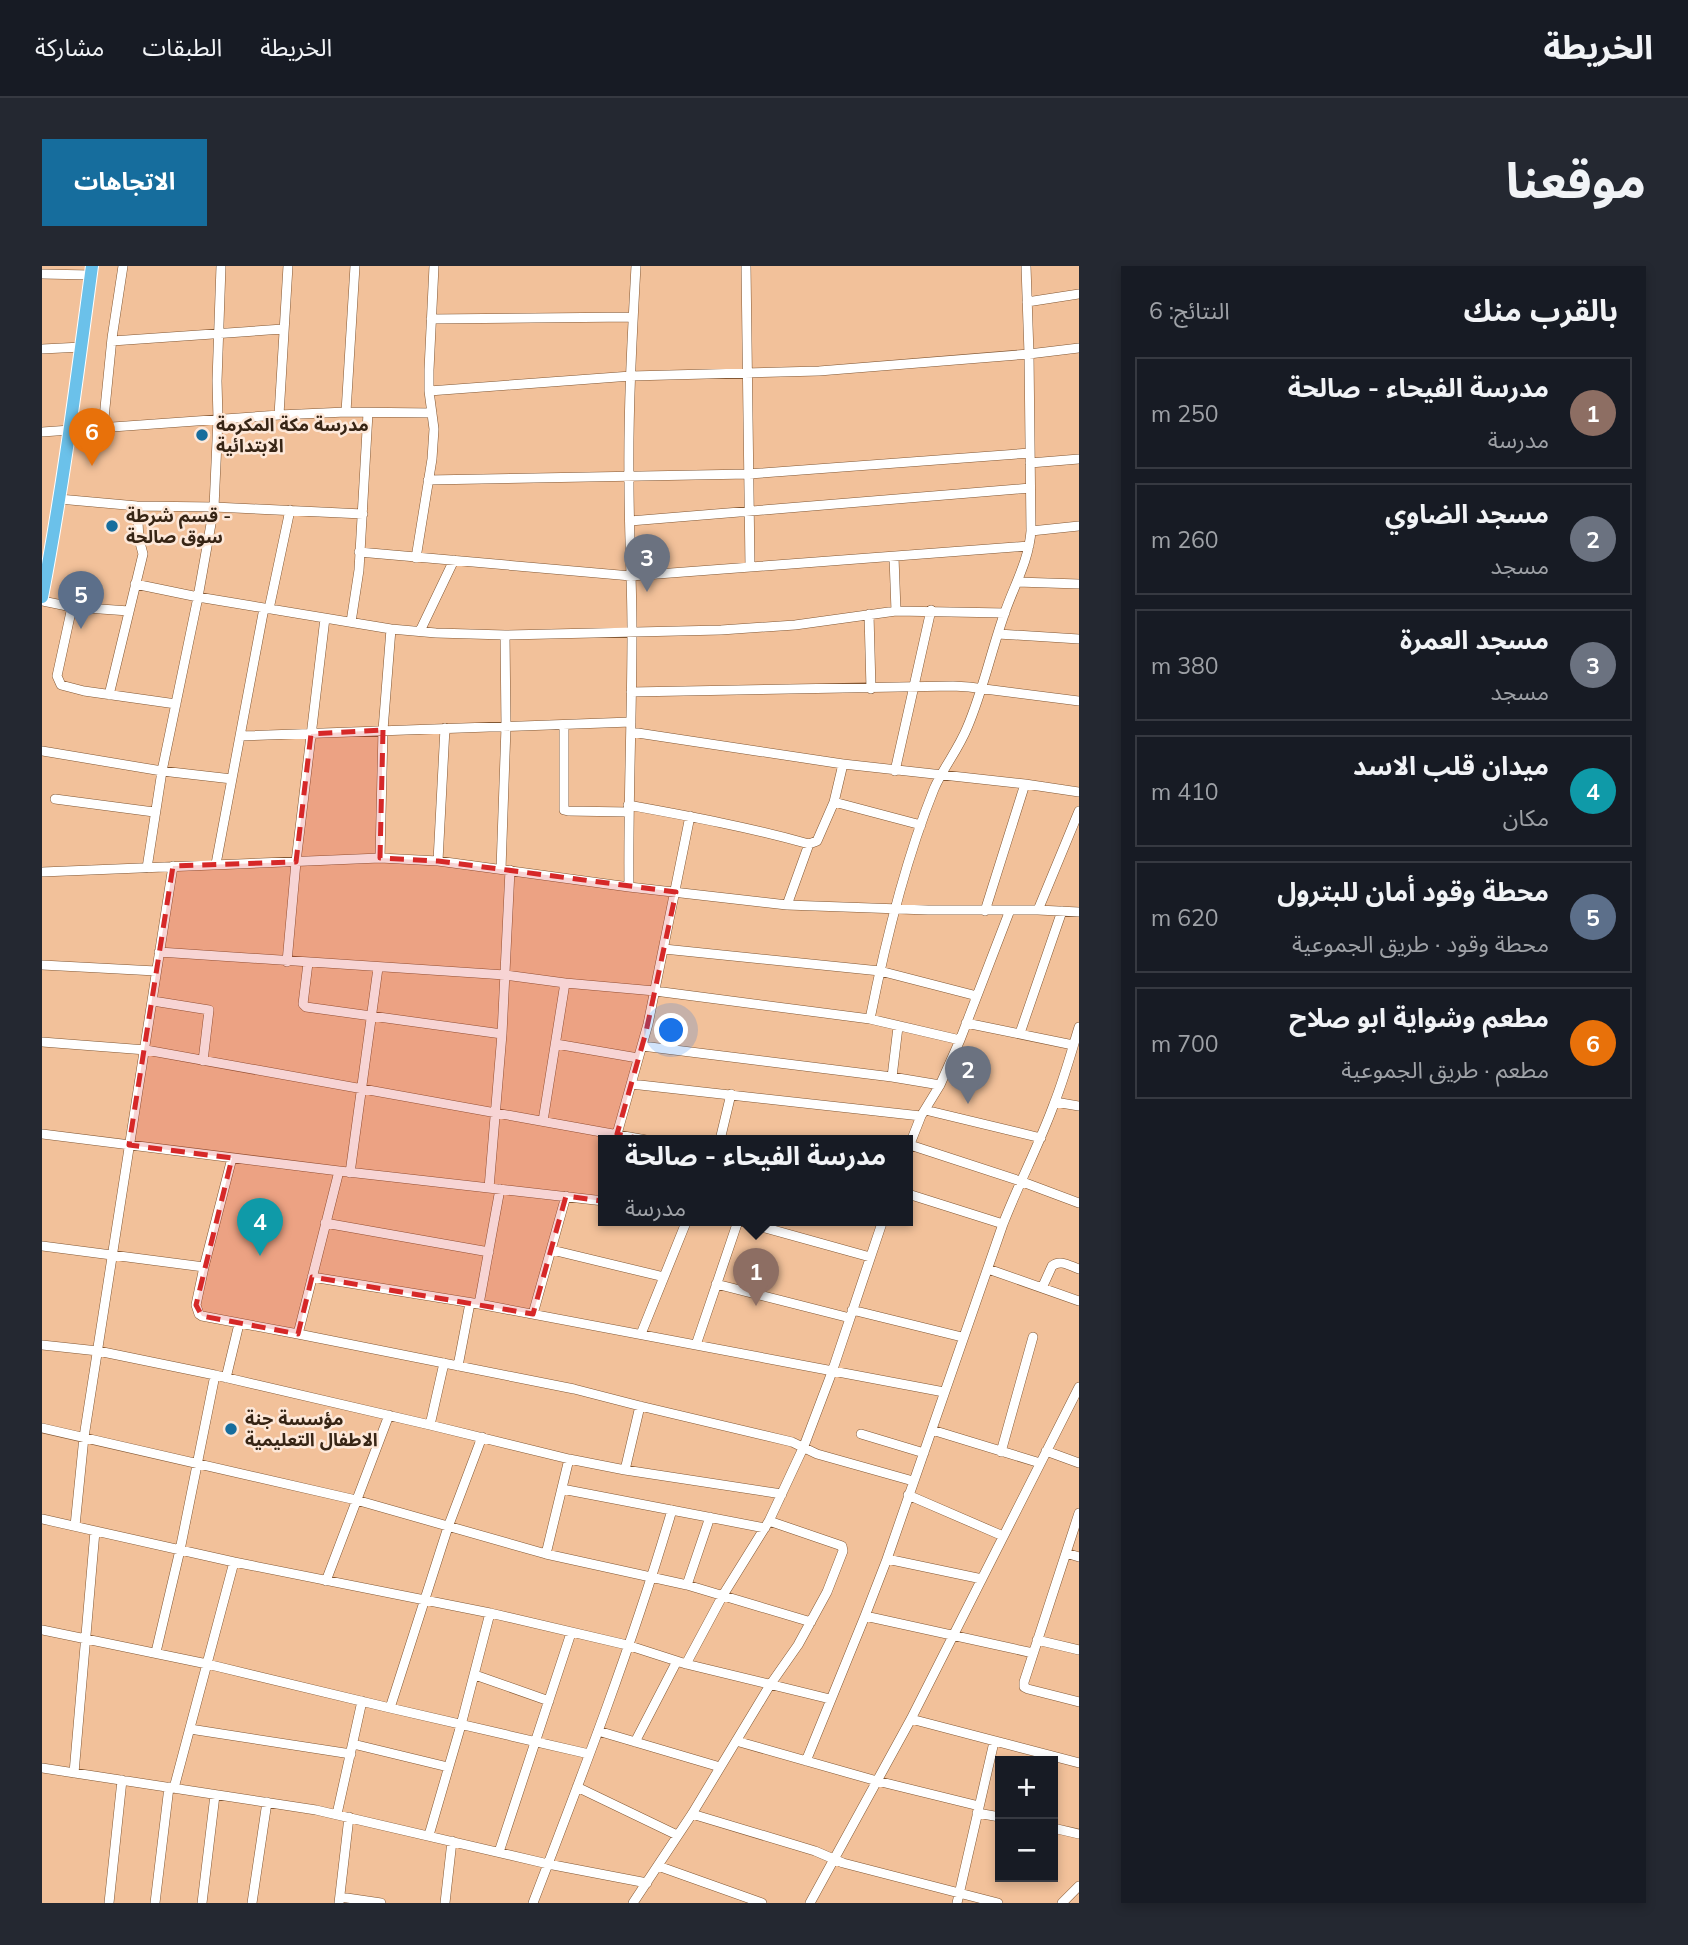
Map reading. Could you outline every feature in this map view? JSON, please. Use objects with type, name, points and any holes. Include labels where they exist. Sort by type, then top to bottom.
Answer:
[{"type":"main road","points":[[42,599],[48,535],[59,499],[91,270]]},
{"type":"street","points":[[103,428],[123,266]]},
{"type":"street","points":[[147,869],[154,811],[214,507],[221,266]]},
{"type":"street","points":[[279,415],[288,266]]},
{"type":"street","points":[[346,412],[355,266]]},
{"type":"street","points":[[416,558],[432,459],[434,429],[429,391],[434,266]]},
{"type":"street","points":[[629,887],[632,632],[629,477],[636,266]]},
{"type":"street","points":[[746,266],[750,567]]},
{"type":"street","points":[[870,1019],[896,909],[921,825],[941,774],[963,737],[982,688],[1029,546],[1031,531],[1026,266]]},
{"type":"street","points":[[42,274],[91,270]]},
{"type":"street","points":[[1027,302],[1079,294]]},
{"type":"street","points":[[431,319],[633,317]]},
{"type":"street","points":[[112,341],[284,329]]},
{"type":"street","points":[[42,349],[82,347]]},
{"type":"street","points":[[429,391],[631,376],[819,371],[1079,348]]},
{"type":"street","points":[[42,432],[279,415],[346,412],[432,413]]},
{"type":"street","points":[[351,622],[359,570],[368,413]]},
{"type":"street","points":[[428,480],[749,474],[1030,458],[1079,459]]},
{"type":"street","points":[[630,522],[1030,488]]},
{"type":"street","points":[[59,499],[137,506],[363,514]]},
{"type":"street","points":[[109,695],[143,554],[139,539],[137,506]]},
{"type":"street","points":[[216,864],[266,608],[290,510]]},
{"type":"street","points":[[1031,531],[1079,526]]},
{"type":"street","points":[[359,552],[631,576],[1029,546]]},
{"type":"street","points":[[894,557],[896,611]]},
{"type":"street","points":[[420,631],[454,560]]},
{"type":"street","points":[[1017,582],[1079,584]]},
{"type":"street","points":[[135,584],[391,629],[505,635],[721,630],[795,625],[896,611],[1005,612]]},
{"type":"street","points":[[42,599],[72,607],[129,611]]},
{"type":"street","points":[[72,607],[57,676],[61,685],[73,690],[176,704]]},
{"type":"street","points":[[895,771],[932,610]]},
{"type":"street","points":[[869,614],[871,689]]},
{"type":"street","points":[[287,962],[324,618]]},
{"type":"street","points":[[380,859],[383,730],[391,629]]},
{"type":"street","points":[[998,634],[1079,639]]},
{"type":"street","points":[[489,1188],[506,975],[505,635]]},
{"type":"street","points":[[631,692],[953,686],[1079,701]]},
{"type":"street","points":[[240,736],[564,725],[631,727],[843,764],[1079,792]]},
{"type":"street","points":[[564,725],[564,810],[568,811],[628,808],[690,816],[808,844],[817,841],[834,802],[843,764]]},
{"type":"street","points":[[438,861],[445,728]]},
{"type":"street","points":[[42,751],[162,771],[232,779]]},
{"type":"street","points":[[985,911],[1025,784]]},
{"type":"street","points":[[55,799],[154,811]]},
{"type":"street","points":[[834,802],[921,825]]},
{"type":"street","points":[[1038,910],[1079,811]]},
{"type":"street","points":[[617,1134],[655,991],[690,816]]},
{"type":"street","points":[[787,905],[808,844]]},
{"type":"street","points":[[42,872],[380,859],[438,861],[787,905],[1079,912]]},
{"type":"street","points":[[75,1526],[84,1437],[173,866]]},
{"type":"street","points":[[913,1137],[960,1040],[1010,910]]},
{"type":"street","points":[[1020,1033],[1062,911]]},
{"type":"street","points":[[664,949],[880,971],[977,996]]},
{"type":"street","points":[[159,952],[506,975],[655,991],[870,1019],[960,1040]]},
{"type":"street","points":[[308,963],[304,1006],[502,1034]]},
{"type":"street","points":[[42,965],[156,971]]},
{"type":"street","points":[[298,1334],[326,1223],[344,1172],[378,968]]},
{"type":"street","points":[[543,1121],[565,983]]},
{"type":"street","points":[[153,1001],[209,1010],[203,1061]]},
{"type":"street","points":[[966,1023],[1073,1045]]},
{"type":"street","points":[[892,1077],[898,1027]]},
{"type":"street","points":[[806,1761],[866,1616],[962,1337],[1020,1181],[1026,1173],[1055,1102],[1079,1027]]},
{"type":"street","points":[[42,1042],[146,1050],[622,1135]]},
{"type":"street","points":[[556,1044],[638,1058]]},
{"type":"street","points":[[642,1046],[940,1085]]},
{"type":"street","points":[[631,1084],[923,1113],[1041,1138]]},
{"type":"street","points":[[721,1135],[731,1094]]},
{"type":"street","points":[[1055,1102],[1079,1106]]},
{"type":"street","points":[[42,1134],[598,1200]]},
{"type":"street","points":[[913,1148],[1020,1181],[1079,1203]]},
{"type":"street","points":[[232,1158],[196,1305],[202,1316],[562,1386],[792,1442],[817,1454],[913,1481]]},
{"type":"street","points":[[458,1366],[489,1252],[500,1189]]},
{"type":"street","points":[[533,1314],[566,1196]]},
{"type":"street","points":[[913,1196],[1003,1224]]},
{"type":"street","points":[[326,1223],[489,1252]]},
{"type":"street","points":[[641,1334],[685,1226]]},
{"type":"street","points":[[696,1345],[735,1226]]},
{"type":"street","points":[[759,1226],[870,1257]]},
{"type":"street","points":[[635,1742],[681,1662],[767,1525],[782,1494],[804,1446],[832,1372],[881,1226]]},
{"type":"street","points":[[42,1246],[204,1267]]},
{"type":"street","points":[[552,1250],[664,1277]]},
{"type":"street","points":[[1042,1288],[1055,1264],[1062,1263],[1079,1269]]},
{"type":"street","points":[[988,1269],[1079,1301]]},
{"type":"street","points":[[312,1277],[475,1303],[944,1392]]},
{"type":"street","points":[[716,1284],[962,1337]]},
{"type":"street","points":[[226,1378],[239,1324]]},
{"type":"street","points":[[1001,1452],[1033,1337]]},
{"type":"street","points":[[42,1345],[98,1351],[215,1375],[569,1459],[782,1494]]},
{"type":"street","points":[[430,1424],[444,1363]]},
{"type":"street","points":[[156,1653],[215,1375]]},
{"type":"street","points":[[810,1903],[911,1719],[1079,1387]]},
{"type":"street","points":[[625,1470],[640,1406]]},
{"type":"street","points":[[326,1581],[389,1415]]},
{"type":"street","points":[[42,1428],[356,1500],[546,1554],[687,1585],[811,1622]]},
{"type":"street","points":[[932,1430],[1040,1463]]},
{"type":"street","points":[[861,1434],[924,1453]]},
{"type":"street","points":[[390,1708],[448,1527],[482,1437]]},
{"type":"street","points":[[1046,1451],[1079,1463]]},
{"type":"street","points":[[546,1554],[569,1459]]},
{"type":"street","points":[[562,1489],[767,1525],[844,1548],[811,1622],[793,1654],[633,1903]]},
{"type":"street","points":[[908,1495],[1003,1536]]},
{"type":"street","points":[[533,1903],[598,1731],[652,1577],[672,1510]]},
{"type":"street","points":[[1079,1513],[1024,1682],[1024,1687],[1028,1689],[1079,1702]]},
{"type":"street","points":[[687,1585],[710,1517]]},
{"type":"street","points":[[42,1519],[234,1562],[490,1613],[830,1699]]},
{"type":"street","points":[[74,1773],[95,1531]]},
{"type":"street","points":[[1066,1553],[1079,1557]]},
{"type":"street","points":[[887,1559],[982,1579]]},
{"type":"street","points":[[155,1903],[172,1787],[234,1562]]},
{"type":"street","points":[[429,1835],[490,1613]]},
{"type":"street","points":[[866,1616],[1033,1653]]},
{"type":"street","points":[[42,1630],[207,1664],[589,1754]]},
{"type":"street","points":[[499,1852],[570,1633]]},
{"type":"street","points":[[1037,1640],[1079,1650]]},
{"type":"street","points":[[475,1675],[549,1701]]},
{"type":"street","points":[[337,1814],[362,1701]]},
{"type":"street","points":[[911,1719],[1079,1763]]},
{"type":"street","points":[[190,1729],[352,1749],[448,1768]]},
{"type":"street","points":[[598,1731],[720,1767]]},
{"type":"street","points":[[736,1741],[995,1815]]},
{"type":"street","points":[[958,1898],[993,1742]]},
{"type":"street","points":[[42,1768],[337,1814],[548,1864],[647,1883]]},
{"type":"street","points":[[109,1903],[122,1780]]},
{"type":"street","points":[[577,1787],[677,1835]]},
{"type":"street","points":[[202,1903],[215,1795]]},
{"type":"street","points":[[252,1903],[267,1802]]},
{"type":"street","points":[[692,1814],[958,1898],[998,1903]]},
{"type":"street","points":[[349,1817],[339,1900],[381,1903]]},
{"type":"street","points":[[1058,1829],[1079,1834]]},
{"type":"street","points":[[445,1903],[452,1841]]},
{"type":"street","points":[[658,1866],[762,1903]]},
{"type":"street","points":[[1062,1903],[1079,1886]]},
{"type":"highlighted area","points":[[383,730],[380,858],[438,861],[676,892],[646,1032],[617,1134],[715,1154],[690,1213],[566,1196],[533,1314],[312,1277],[298,1334],[202,1316],[196,1305],[232,1158],[129,1145],[173,866],[296,862],[311,734]]},
{"type":"place","name":"مدرسة مكة المكرمة الابتدائية","points":[[202,435]]},
{"type":"place","name":"مطعم وشواية ابو صلاح","points":[[92,466]]},
{"type":"place","name":"قسم شرطة - سوق صالحة","points":[[112,526]]},
{"type":"place","name":"مسجد العمرة","points":[[647,592]]},
{"type":"place","name":"محطة وقود أمان للبترول","points":[[81,629]]},
{"type":"place","name":"مسجد الضاوي","points":[[968,1104]]},
{"type":"place","name":"ميدان قلب الاسد","points":[[260,1256]]},
{"type":"place","name":"مدرسة الفيحاء - صالحة","points":[[756,1306]]},
{"type":"place","name":"مؤسسة جنة الاطفال التعليمية","points":[[231,1429]]}]
